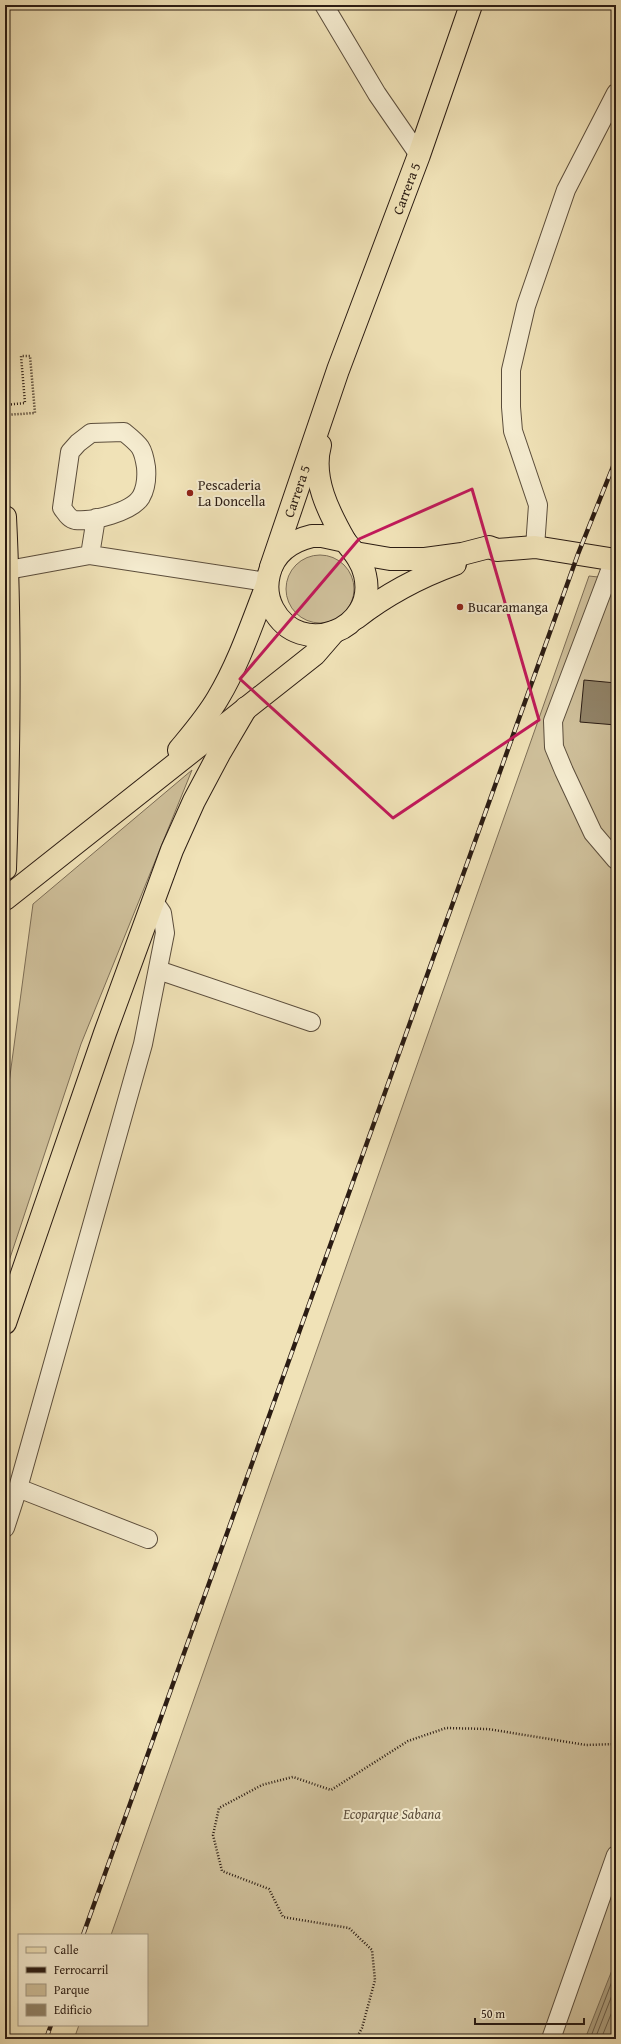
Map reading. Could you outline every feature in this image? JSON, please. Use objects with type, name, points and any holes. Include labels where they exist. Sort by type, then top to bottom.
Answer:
[{"type":"main road","name":"Carrera 5","points":[[269,578],[338,370],[420,155],[471,5]]},
{"type":"main road","name":"Carrera 5","points":[[338,370],[317,457],[321,487],[330,515],[350,547]]},
{"type":"main road","points":[[5,517],[8,570],[10,736],[5,869]]},
{"type":"main road","points":[[140,792],[145,778],[175,755],[201,725],[218,698],[236,662],[269,578],[283,550],[302,539],[322,536],[350,547],[390,558],[425,559],[462,554],[489,547],[497,550],[535,547],[615,560]]},
{"type":"main road","points":[[350,547],[365,575],[366,587],[365,599],[354,620]]},
{"type":"main road","points":[[5,899],[140,792],[151,786],[315,654],[334,632],[354,620],[383,598],[426,575],[465,561],[490,556],[497,550]]},
{"type":"main road","points":[[269,578],[271,604],[281,620],[288,627],[315,636],[334,632]]},
{"type":"main road","points":[[5,1323],[153,900],[172,850],[194,801],[246,708]]},
{"type":"street","points":[[324,5],[377,94],[420,155]]},
{"type":"street","points":[[535,547],[538,505],[513,431],[511,370],[526,306],[566,190],[616,93]]},
{"type":"street","points":[[124,432],[144,451],[147,480],[140,498],[126,510],[96,518],[75,520],[68,517],[62,508],[70,452],[78,443],[91,433],[124,432]]},
{"type":"street","points":[[90,555],[96,518]]},
{"type":"street","points":[[8,570],[90,555],[269,578]]},
{"type":"street","points":[[615,560],[552,721],[554,747],[564,771],[593,833],[616,860]]},
{"type":"street","points":[[5,1528],[18,1488],[143,1044],[164,941],[164,924],[162,913],[153,900]]},
{"type":"street","points":[[158,970],[311,1022]]},
{"type":"street","points":[[18,1488],[148,1539]]},
{"type":"street","points":[[551,2039],[616,1855]]},
{"type":"path","points":[[5,405],[25,404],[21,356],[30,356],[34,412],[5,415]]},
{"type":"path","points":[[356,2039],[362,2028],[375,1980],[372,1950],[349,1928],[283,1917],[269,1889],[222,1871],[213,1835],[219,1808],[262,1784],[293,1777],[331,1790],[408,1741],[446,1728],[488,1729],[586,1746],[616,1744]]},
{"type":"highlighted area","points":[[472,489],[539,720],[393,818],[240,679],[359,539]]},
{"type":"green space","points":[[616,483],[616,517],[613,506]]},
{"type":"green space","points":[[320,555],[333,558],[344,565],[351,576],[354,589],[351,602],[344,613],[333,620],[320,623],[307,620],[296,613],[289,602],[286,589],[289,576],[296,565],[307,558]]},
{"type":"green space","name":"Ecoparque Sabana","points":[[589,576],[616,579],[616,2039],[74,2039],[79,2026],[148,2026],[148,1934],[111,1934]]},
{"type":"green space","points":[[192,770],[81,1044],[5,1273],[5,1113],[33,904]]},
{"type":"water","points":[[616,1960],[616,2039],[585,2039]]},
{"type":"building","points":[[584,680],[616,683],[616,725],[580,722]]},
{"type":"railway","points":[[83,1934],[578,554],[616,459]]},
{"type":"railway","points":[[46,2039],[51,2026]]},
{"type":"place","name":"Pescaderia La Doncella","points":[[190,493]]},
{"type":"place","name":"Bucaramanga","points":[[460,607]]}]
